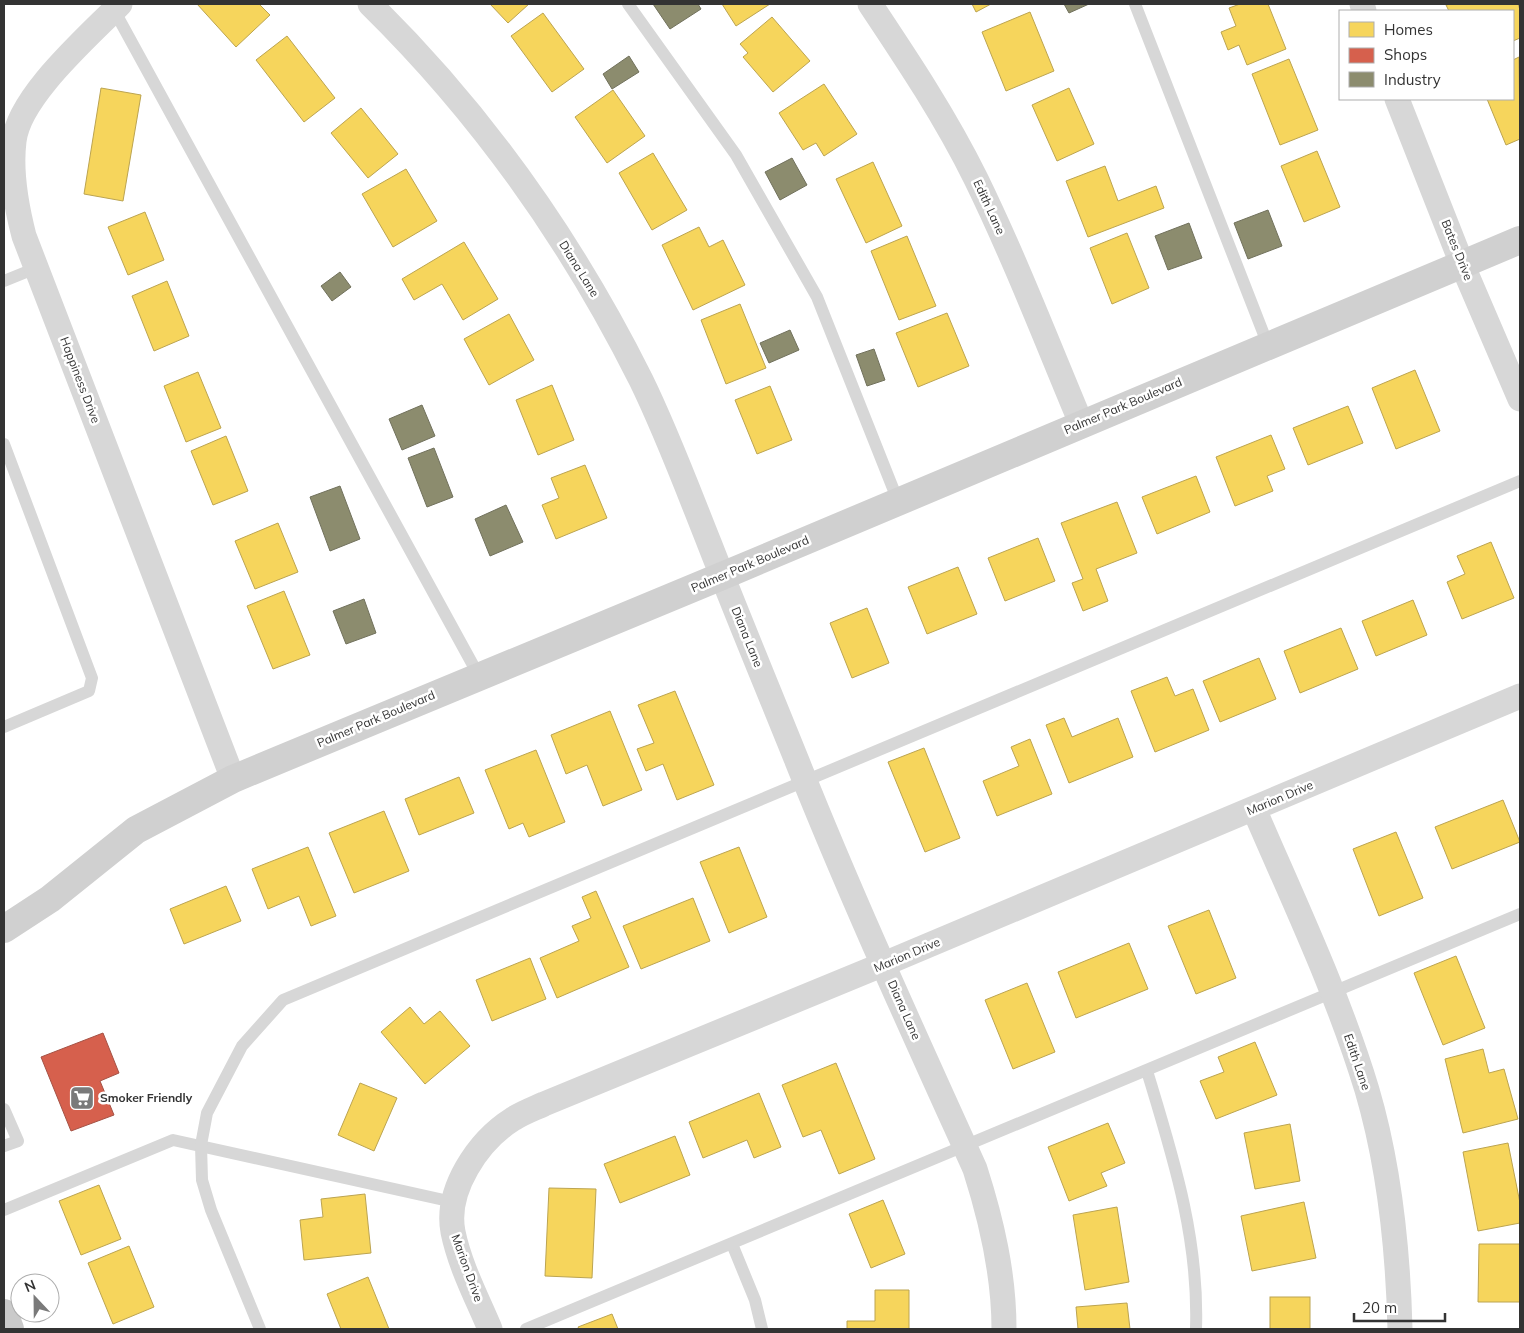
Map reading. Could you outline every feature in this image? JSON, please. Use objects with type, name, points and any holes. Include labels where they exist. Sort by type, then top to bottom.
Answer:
[{"type":"main road","name":"Palmer Park Boulevard","points":[[4,929],[50,899],[136,830],[233,779],[722,576],[1520,240]]},
{"type":"main road","points":[[4,1313],[10,1329]]},
{"type":"street","name":"Diana Lane","points":[[370,4],[408,41],[496,145],[577,264],[642,383],[673,453],[805,781],[965,1148],[990,1214],[1004,1297],[1004,1329]]},
{"type":"street","name":"Edith Lane","points":[[870,4],[945,122],[976,179],[1005,242],[1081,424]]},
{"type":"street","name":"Happiness Drive","points":[[117,7],[39,90],[24,109],[14,140],[15,200],[24,236],[36,268],[233,779]]},
{"type":"street","name":"Bates Drive","points":[[1397,100],[1462,264],[1520,399]]},
{"type":"street","name":"Marion Drive","points":[[490,1329],[462,1261],[455,1238],[453,1231],[453,1202],[467,1168],[484,1143],[512,1120],[544,1104],[884,964],[1520,696]]},
{"type":"street","name":"Edith Lane","points":[[1254,809],[1332,992],[1367,1090],[1382,1153],[1392,1210],[1400,1329]]},
{"type":"lane","points":[[628,4],[736,155],[817,297],[898,501]]},
{"type":"lane","points":[[1136,4],[1268,345]]},
{"type":"lane","points":[[117,7],[479,676]]},
{"type":"lane","points":[[4,281],[36,268]]},
{"type":"lane","points":[[4,444],[92,678],[89,691],[4,727]]},
{"type":"lane","points":[[260,1329],[211,1210],[202,1180],[201,1145],[207,1113],[242,1046],[283,1000],[1520,481]]},
{"type":"lane","points":[[526,1329],[965,1148],[1332,992],[1520,917]]},
{"type":"lane","points":[[1147,1071],[1185,1202],[1197,1302],[1196,1329]]},
{"type":"lane","points":[[4,1109],[18,1142],[4,1146]]},
{"type":"lane","points":[[4,1210],[173,1140],[453,1202]]},
{"type":"lane","points":[[732,1244],[755,1300],[762,1329]]},
{"type":"building: Homes","points":[[197,4],[259,4],[270,15],[236,47]]},
{"type":"building: Homes","points":[[490,4],[529,4],[508,23]]},
{"type":"building: Homes","points":[[722,4],[770,4],[736,26]]},
{"type":"building: Homes","points":[[972,4],[991,4],[976,12]]},
{"type":"building: Homes","points":[[1240,4],[1268,4],[1286,49],[1247,65],[1239,45],[1228,50],[1221,32],[1236,26],[1229,8]]},
{"type":"building: Homes","points":[[1518,4],[1520,10],[1520,38],[1514,41],[1514,10],[1448,10],[1446,5]]},
{"type":"building: Homes","points":[[1030,12],[1054,71],[1006,91],[982,32]]},
{"type":"building: Homes","points":[[543,13],[584,69],[552,92],[511,36]]},
{"type":"building: Homes","points":[[772,17],[810,61],[773,92],[743,57],[748,53],[740,44]]},
{"type":"building: Homes","points":[[287,36],[335,98],[304,122],[256,60]]},
{"type":"building: Homes","points":[[1519,57],[1520,139],[1506,145],[1487,100],[1514,100],[1514,60]]},
{"type":"building: Homes","points":[[1289,59],[1318,130],[1280,145],[1252,74]]},
{"type":"building: Homes","points":[[824,84],[857,134],[824,156],[816,143],[803,150],[779,113]]},
{"type":"building: Homes","points":[[101,88],[141,95],[123,201],[84,194]]},
{"type":"building: Homes","points":[[1069,88],[1094,144],[1057,161],[1032,105]]},
{"type":"building: Homes","points":[[613,90],[645,136],[607,163],[575,117]]},
{"type":"building: Homes","points":[[361,108],[398,154],[368,178],[331,133]]},
{"type":"building: Homes","points":[[1317,151],[1340,207],[1304,222],[1281,166]]},
{"type":"building: Homes","points":[[653,153],[687,210],[652,230],[619,173]]},
{"type":"building: Homes","points":[[873,162],[902,226],[866,243],[836,179]]},
{"type":"building: Homes","points":[[1105,166],[1118,201],[1156,186],[1164,208],[1088,237],[1066,181]]},
{"type":"building: Homes","points":[[406,169],[437,221],[393,247],[362,194]]},
{"type":"building: Homes","points":[[145,212],[164,260],[128,275],[108,227]]},
{"type":"building: Homes","points":[[699,227],[709,247],[723,240],[745,285],[693,310],[662,245]]},
{"type":"building: Homes","points":[[1127,233],[1149,288],[1112,304],[1090,248]]},
{"type":"building: Homes","points":[[907,236],[936,306],[899,320],[871,251]]},
{"type":"building: Homes","points":[[464,242],[498,299],[463,320],[442,284],[414,300],[402,279]]},
{"type":"building: Homes","points":[[167,281],[189,336],[154,351],[132,296]]},
{"type":"building: Homes","points":[[740,304],[766,368],[726,384],[701,320]]},
{"type":"building: Homes","points":[[947,313],[969,366],[918,387],[896,333]]},
{"type":"building: Homes","points":[[509,314],[534,360],[489,385],[464,339]]},
{"type":"building: Homes","points":[[1415,370],[1440,431],[1396,449],[1372,388]]},
{"type":"building: Homes","points":[[198,372],[221,428],[186,442],[164,386]]},
{"type":"building: Homes","points":[[552,385],[574,440],[538,455],[516,400]]},
{"type":"building: Homes","points":[[770,386],[792,440],[757,454],[735,400]]},
{"type":"building: Homes","points":[[1348,406],[1363,443],[1308,465],[1293,428]]},
{"type":"building: Homes","points":[[1271,435],[1285,469],[1267,476],[1273,491],[1235,506],[1216,457]]},
{"type":"building: Homes","points":[[226,436],[248,491],[213,505],[191,451]]},
{"type":"building: Homes","points":[[585,465],[607,518],[556,539],[542,505],[559,498],[551,478]]},
{"type":"building: Homes","points":[[1196,476],[1210,512],[1157,534],[1142,497]]},
{"type":"building: Homes","points":[[1117,502],[1137,553],[1096,569],[1108,601],[1083,611],[1072,583],[1083,579],[1061,523]]},
{"type":"building: Homes","points":[[278,523],[298,572],[255,589],[235,541]]},
{"type":"building: Homes","points":[[1038,538],[1055,581],[1005,601],[988,558]]},
{"type":"building: Homes","points":[[1491,542],[1514,598],[1462,619],[1447,582],[1465,574],[1457,556]]},
{"type":"building: Homes","points":[[958,567],[977,614],[927,634],[908,587]]},
{"type":"building: Homes","points":[[284,591],[310,655],[273,669],[247,606]]},
{"type":"building: Homes","points":[[1413,600],[1427,635],[1376,656],[1362,621]]},
{"type":"building: Homes","points":[[867,608],[889,663],[852,678],[830,623]]},
{"type":"building: Homes","points":[[1341,628],[1358,669],[1300,693],[1284,651]]},
{"type":"building: Homes","points":[[1259,658],[1276,699],[1220,722],[1203,681]]},
{"type":"building: Homes","points":[[1167,677],[1175,696],[1193,689],[1209,730],[1155,752],[1131,691]]},
{"type":"building: Homes","points":[[675,691],[714,785],[677,800],[663,764],[646,771],[637,749],[654,743],[638,705]]},
{"type":"building: Homes","points":[[610,711],[642,790],[603,806],[587,765],[566,774],[551,735]]},
{"type":"building: Homes","points":[[1064,718],[1072,737],[1118,718],[1133,757],[1069,783],[1046,725]]},
{"type":"building: Homes","points":[[1030,739],[1052,794],[997,816],[983,781],[1019,766],[1011,747]]},
{"type":"building: Homes","points":[[924,748],[960,838],[925,852],[888,762]]},
{"type":"building: Homes","points":[[536,750],[565,822],[529,837],[523,823],[509,829],[485,770]]},
{"type":"building: Homes","points":[[459,777],[474,813],[419,835],[405,799]]},
{"type":"building: Homes","points":[[1503,800],[1520,842],[1452,869],[1435,827]]},
{"type":"building: Homes","points":[[384,811],[409,871],[354,893],[329,833]]},
{"type":"building: Homes","points":[[1396,832],[1423,898],[1379,916],[1353,849]]},
{"type":"building: Homes","points":[[308,847],[336,916],[311,926],[299,896],[268,909],[252,869]]},
{"type":"building: Homes","points":[[739,847],[767,917],[729,933],[700,862]]},
{"type":"building: Homes","points":[[226,886],[241,921],[184,944],[170,909]]},
{"type":"building: Homes","points":[[596,891],[629,967],[557,998],[540,958],[579,941],[572,926],[591,918],[582,897]]},
{"type":"building: Homes","points":[[693,898],[710,941],[641,969],[623,926]]},
{"type":"building: Homes","points":[[1209,910],[1236,978],[1196,994],[1168,926]]},
{"type":"building: Homes","points":[[1129,943],[1148,989],[1076,1018],[1058,972]]},
{"type":"building: Homes","points":[[1456,956],[1485,1028],[1443,1045],[1414,973]]},
{"type":"building: Homes","points":[[530,958],[546,999],[492,1021],[476,980]]},
{"type":"building: Homes","points":[[1027,983],[1055,1052],[1013,1069],[985,1000]]},
{"type":"building: Homes","points":[[410,1007],[424,1024],[440,1011],[470,1046],[425,1084],[381,1032]]},
{"type":"building: Homes","points":[[1255,1042],[1277,1095],[1216,1119],[1200,1081],[1224,1072],[1218,1057]]},
{"type":"building: Homes","points":[[1483,1049],[1489,1073],[1504,1069],[1518,1119],[1463,1133],[1445,1059]]},
{"type":"building: Homes","points":[[836,1063],[875,1159],[839,1174],[821,1130],[803,1137],[782,1085]]},
{"type":"building: Homes","points":[[360,1083],[397,1098],[374,1151],[338,1135]]},
{"type":"building: Homes","points":[[759,1093],[781,1147],[754,1158],[747,1140],[703,1158],[689,1122]]},
{"type":"building: Homes","points":[[1108,1123],[1125,1163],[1101,1173],[1107,1186],[1069,1201],[1048,1147]]},
{"type":"building: Homes","points":[[1290,1124],[1300,1181],[1255,1189],[1244,1133]]},
{"type":"building: Homes","points":[[675,1136],[690,1175],[620,1203],[604,1164]]},
{"type":"building: Homes","points":[[1508,1143],[1520,1203],[1520,1223],[1478,1231],[1463,1152]]},
{"type":"building: Homes","points":[[99,1185],[121,1239],[81,1255],[59,1201]]},
{"type":"building: Homes","points":[[549,1188],[596,1189],[592,1278],[545,1276]]},
{"type":"building: Homes","points":[[365,1194],[371,1253],[304,1260],[300,1220],[323,1217],[321,1199]]},
{"type":"building: Homes","points":[[883,1200],[905,1254],[871,1268],[849,1214]]},
{"type":"building: Homes","points":[[1304,1202],[1316,1258],[1252,1271],[1241,1216]]},
{"type":"building: Homes","points":[[1117,1207],[1129,1282],[1085,1290],[1073,1215]]},
{"type":"building: Homes","points":[[1479,1244],[1520,1244],[1520,1302],[1478,1302]]},
{"type":"building: Homes","points":[[129,1246],[154,1307],[113,1324],[88,1263]]},
{"type":"building: Homes","points":[[368,1277],[389,1329],[341,1329],[327,1294]]},
{"type":"building: Homes","points":[[875,1290],[909,1290],[909,1329],[847,1329],[847,1321],[875,1321]]},
{"type":"building: Homes","points":[[1270,1297],[1310,1297],[1310,1329],[1270,1329]]},
{"type":"building: Homes","points":[[1127,1303],[1130,1329],[1078,1329],[1076,1307]]},
{"type":"building: Homes","points":[[612,1314],[618,1329],[579,1329],[578,1327]]},
{"type":"building: Shops","name":"Smoker Friendly","points":[[103,1033],[119,1073],[100,1081],[114,1115],[71,1131],[41,1057]]},
{"type":"building: Industry","points":[[653,4],[698,4],[701,9],[670,29]]},
{"type":"building: Industry","points":[[1064,4],[1089,4],[1069,13]]},
{"type":"building: Industry","points":[[629,56],[639,72],[612,89],[603,74]]},
{"type":"building: Industry","points":[[792,158],[807,185],[780,200],[765,172]]},
{"type":"building: Industry","points":[[1268,210],[1282,246],[1248,259],[1234,223]]},
{"type":"building: Industry","points":[[1189,223],[1202,258],[1168,270],[1155,236]]},
{"type":"building: Industry","points":[[340,272],[351,287],[332,301],[321,286]]},
{"type":"building: Industry","points":[[790,330],[799,350],[769,363],[760,343]]},
{"type":"building: Industry","points":[[874,349],[885,380],[867,386],[856,355]]},
{"type":"building: Industry","points":[[422,405],[435,436],[402,450],[389,419]]},
{"type":"building: Industry","points":[[434,448],[453,497],[427,507],[408,458]]},
{"type":"building: Industry","points":[[340,486],[360,539],[330,551],[310,497]]},
{"type":"building: Industry","points":[[506,505],[523,542],[490,556],[475,519]]},
{"type":"building: Industry","points":[[364,599],[376,633],[346,644],[333,611]]},
{"type":"place","name":"Smoker Friendly","points":[[82,1098]]}]
